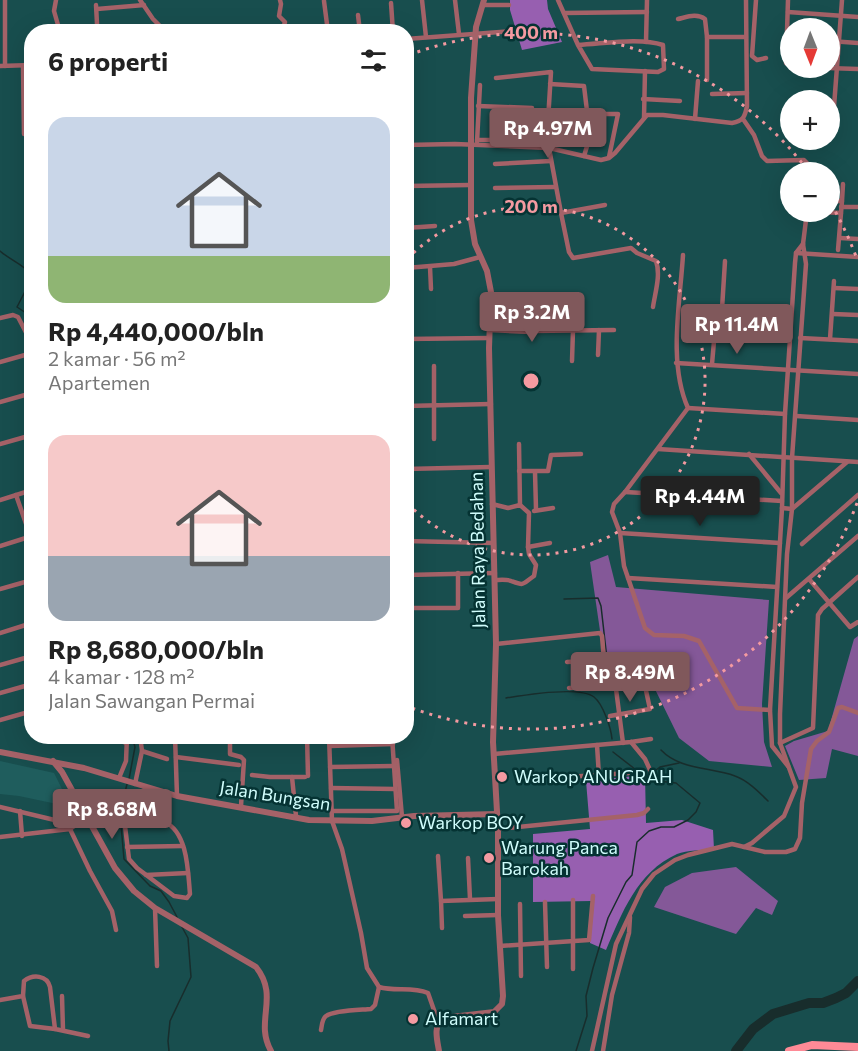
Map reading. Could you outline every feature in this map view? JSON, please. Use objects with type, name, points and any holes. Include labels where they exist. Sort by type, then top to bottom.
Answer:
[{"type":"highway","points":[[789,1051],[812,1044],[858,1047]]},
{"type":"street","points":[[5,0],[3,66],[23,66],[24,134]]},
{"type":"street","points":[[56,0],[54,11],[58,24]]},
{"type":"street","points":[[280,0],[279,16],[284,24]]},
{"type":"street","points":[[422,0],[426,37]]},
{"type":"street","points":[[455,0],[459,34]]},
{"type":"street","points":[[558,0],[578,45],[591,69],[645,71],[664,69],[663,45],[646,42],[578,45]]},
{"type":"street","points":[[646,42],[647,0]]},
{"type":"street","points":[[746,0],[746,37],[749,56]]},
{"type":"street","points":[[743,119],[747,106],[749,56],[756,0]]},
{"type":"street","points":[[788,0],[788,18]]},
{"type":"street","points":[[840,28],[842,0]]},
{"type":"street","points":[[324,1],[327,24]]},
{"type":"street","points":[[97,24],[97,7],[142,3],[157,24]]},
{"type":"street","points":[[391,3],[392,24]]},
{"type":"street","points":[[484,3],[509,5]]},
{"type":"street","name":"Jalan Raya Bedahan","points":[[440,1020],[494,1011],[499,1008],[503,996],[498,915],[498,829],[493,708],[496,644],[491,467],[490,282],[472,227],[470,185],[474,143],[471,98],[476,33],[484,3]]},
{"type":"street","points":[[564,13],[647,12]]},
{"type":"street","points":[[788,12],[858,17]]},
{"type":"street","points":[[358,15],[359,24]]},
{"type":"street","points":[[678,19],[689,16],[705,19],[707,80]]},
{"type":"street","points":[[414,38],[512,31]]},
{"type":"street","points":[[707,37],[746,37]]},
{"type":"street","points":[[840,41],[858,43]]},
{"type":"street","points":[[749,56],[757,60],[766,58]]},
{"type":"street","points":[[840,68],[858,69]]},
{"type":"street","points":[[644,118],[645,71]]},
{"type":"street","points":[[414,145],[545,139],[551,72],[496,78]]},
{"type":"street","points":[[695,119],[698,81]]},
{"type":"street","points":[[549,113],[583,114],[587,111],[584,86],[550,84]]},
{"type":"street","points":[[474,143],[480,85]]},
{"type":"street","points":[[712,94],[747,93]]},
{"type":"street","points":[[643,99],[680,101]]},
{"type":"street","points":[[478,106],[532,108]]},
{"type":"street","points":[[584,156],[597,114],[618,114],[609,158]]},
{"type":"street","points":[[474,143],[565,150],[601,160],[615,153],[644,118],[653,114],[732,123],[743,119]]},
{"type":"street","points":[[743,119],[754,135],[762,156],[767,161],[804,160],[806,162]]},
{"type":"street","points":[[549,148],[555,187],[572,258],[631,248],[656,261],[658,274],[653,307]]},
{"type":"street","points":[[495,164],[551,161]]},
{"type":"street","points":[[838,249],[843,184]]},
{"type":"street","points":[[414,186],[470,185]]},
{"type":"street","points":[[495,189],[555,187]]},
{"type":"street","points":[[842,204],[858,207]]},
{"type":"street","points":[[561,213],[605,205]]},
{"type":"street","points":[[802,804],[780,743],[780,714],[787,554],[792,509],[792,458],[806,254],[803,244],[806,222]]},
{"type":"street","points":[[414,227],[435,226]]},
{"type":"street","points":[[840,238],[858,239]]},
{"type":"street","points":[[790,768],[772,746],[770,710],[790,328],[796,253],[803,244]]},
{"type":"street","points":[[796,253],[858,257]]},
{"type":"street","points":[[682,255],[676,363],[682,396],[688,408]]},
{"type":"street","points":[[414,268],[454,264],[480,257]]},
{"type":"street","points":[[712,364],[715,330],[721,324],[725,261]]},
{"type":"street","points":[[430,267],[431,289]]},
{"type":"street","points":[[830,339],[834,281]]},
{"type":"street","points":[[834,288],[858,289]]},
{"type":"street","points":[[532,308],[532,332]]},
{"type":"street","points":[[833,314],[858,315]]},
{"type":"street","points":[[0,318],[12,315],[18,317],[24,329]]},
{"type":"street","points":[[721,324],[790,328]]},
{"type":"street","points":[[490,330],[532,332],[614,330]]},
{"type":"street","points":[[572,361],[573,330]]},
{"type":"street","points":[[598,330],[598,355]]},
{"type":"street","points":[[414,339],[489,338]]},
{"type":"street","points":[[800,338],[858,341]]},
{"type":"street","points":[[0,362],[24,356]]},
{"type":"street","points":[[676,363],[858,374]]},
{"type":"street","points":[[434,366],[434,439]]},
{"type":"street","points":[[0,402],[24,395]]},
{"type":"street","points":[[414,406],[491,404]]},
{"type":"street","points":[[688,408],[785,414]]},
{"type":"street","points":[[688,408],[613,507],[612,512],[620,533],[624,566],[645,628],[654,635],[684,636],[699,641],[737,708],[770,710]]},
{"type":"street","points":[[796,416],[858,420]]},
{"type":"street","points":[[0,444],[24,437]]},
{"type":"street","points":[[519,444],[520,505],[529,513]]},
{"type":"street","points":[[658,449],[858,462]]},
{"type":"street","points":[[519,471],[549,471],[550,455],[581,454]]},
{"type":"street","points":[[748,454],[782,494]]},
{"type":"street","points":[[782,508],[792,509],[847,462]]},
{"type":"street","points":[[414,469],[491,467]]},
{"type":"street","points":[[535,472],[536,509]]},
{"type":"street","points":[[0,500],[24,492]]},
{"type":"street","points":[[625,492],[782,501]]},
{"type":"street","points":[[16,495],[24,518]]},
{"type":"street","points":[[802,544],[858,495]]},
{"type":"street","points":[[492,504],[508,508],[520,505]]},
{"type":"street","points":[[529,513],[536,509],[553,508]]},
{"type":"street","points":[[414,575],[458,573],[495,577],[520,585],[534,576],[536,565],[529,554],[528,547],[529,513]]},
{"type":"street","points":[[620,533],[780,543]]},
{"type":"street","points":[[777,598],[785,598],[858,536]]},
{"type":"street","points":[[0,546],[24,540]]},
{"type":"street","points":[[414,541],[493,543]]},
{"type":"street","points":[[852,542],[858,548]]},
{"type":"street","points":[[528,547],[550,543]]},
{"type":"street","points":[[414,608],[459,608],[458,573]]},
{"type":"street","points":[[772,746],[813,728],[818,615],[828,602],[858,577]]},
{"type":"street","points":[[628,578],[777,587]]},
{"type":"street","points":[[809,579],[850,627],[858,622]]},
{"type":"street","points":[[0,589],[24,582]]},
{"type":"street","points":[[0,633],[24,626]]},
{"type":"street","points":[[496,644],[600,633],[606,685]]},
{"type":"street","points":[[0,665],[24,658]]},
{"type":"street","points":[[567,662],[604,660]]},
{"type":"street","points":[[569,688],[606,685],[616,689],[623,743]]},
{"type":"street","points":[[0,693],[24,686]]},
{"type":"street","points":[[610,716],[651,709],[645,686]]},
{"type":"street","points":[[592,1051],[616,944],[642,889],[654,874],[675,860],[688,855],[732,844],[765,852],[786,852],[795,849],[799,845],[810,749],[829,732],[838,708],[858,712]]},
{"type":"street","points":[[0,720],[24,713]]},
{"type":"street","points":[[494,754],[651,739]]},
{"type":"street","points":[[631,742],[645,759],[651,772]]},
{"type":"street","points":[[121,779],[126,761],[127,744]]},
{"type":"street","points":[[134,784],[142,751],[141,744]]},
{"type":"street","points":[[175,744],[177,796]]},
{"type":"street","points":[[230,744],[230,754],[242,757],[244,760],[241,806]]},
{"type":"street","points":[[252,775],[306,776],[307,744]]},
{"type":"street","points":[[332,811],[396,811],[393,744],[330,746],[332,821],[342,849],[367,968],[379,987],[388,990],[422,990],[428,993],[440,1020],[436,1027],[439,1051]]},
{"type":"street","points":[[394,744],[402,817]]},
{"type":"street","points":[[597,745],[599,776]]},
{"type":"street","points":[[142,751],[167,759]]},
{"type":"street","name":"Jalan Bungsan","points":[[0,752],[53,761],[177,796],[332,821],[497,814]]},
{"type":"street","points":[[176,757],[239,765]]},
{"type":"street","points":[[53,761],[62,772],[115,868],[134,891],[155,908],[188,925],[256,967],[264,977],[267,988],[264,1036],[271,1051]]},
{"type":"street","points":[[330,767],[394,766]]},
{"type":"street","points":[[567,777],[629,773]]},
{"type":"street","points":[[292,777],[296,816]]},
{"type":"street","points":[[140,820],[145,787]]},
{"type":"street","points":[[744,847],[784,816],[795,787]]},
{"type":"street","points":[[331,788],[395,789]]},
{"type":"street","points":[[0,807],[63,822],[70,829],[112,911],[116,930]]},
{"type":"street","points":[[498,829],[642,814],[648,809]]},
{"type":"street","points":[[20,811],[22,836]]},
{"type":"street","points":[[0,837],[70,829],[88,817]]},
{"type":"street","points":[[157,820],[167,823],[179,837],[183,846],[190,894],[187,898],[174,896],[145,875],[129,859],[126,822],[157,820]]},
{"type":"street","points":[[128,847],[183,846]]},
{"type":"street","points":[[438,856],[442,928]]},
{"type":"street","points":[[468,858],[470,899]]},
{"type":"street","points":[[145,875],[188,873]]},
{"type":"street","points":[[500,946],[588,941],[591,939],[593,896]]},
{"type":"street","points":[[441,901],[498,899]]},
{"type":"street","points":[[573,900],[573,969]]},
{"type":"street","points":[[544,902],[547,968]]},
{"type":"street","points":[[520,904],[521,976]]},
{"type":"street","points":[[155,908],[157,966]]},
{"type":"street","points":[[603,1051],[612,995],[629,933],[630,914]]},
{"type":"street","points":[[465,916],[498,915]]},
{"type":"street","points":[[56,1029],[48,981],[43,977],[29,977],[22,985],[30,1026],[88,1036]]},
{"type":"street","points":[[321,1030],[326,1016],[371,1009],[375,1005],[379,987]]},
{"type":"street","points":[[0,1000],[23,996]]},
{"type":"street","points":[[63,996],[63,1030]]},
{"type":"shaded area","points":[[510,0],[547,0],[548,9],[562,42],[522,50],[510,10]]},
{"type":"shaded area","points":[[608,555],[616,587],[769,600],[762,704],[764,742],[772,767],[709,761],[679,738],[650,679],[607,679],[590,562]]},
{"type":"shaded area","points":[[858,636],[858,756],[832,749],[826,778],[799,780],[785,746],[828,731],[854,639]]},
{"type":"shaded area","points":[[0,761],[54,773],[71,807],[0,794]]},
{"type":"shaded area","points":[[645,775],[646,823],[682,820],[713,830],[714,849],[677,854],[651,871],[632,895],[606,950],[590,943],[591,901],[533,902],[533,834],[590,829],[586,781]]},
{"type":"shaded area","points":[[736,867],[778,901],[772,915],[756,908],[736,934],[654,907],[665,887],[692,873]]},
{"type":"waterway","points":[[0,251],[24,267]]},
{"type":"waterway","points":[[24,293],[17,307],[24,312]]},
{"type":"waterway","points":[[564,599],[598,598],[601,606],[607,659],[613,682]]},
{"type":"waterway","points":[[506,698],[552,692],[587,694],[594,697],[603,710],[612,739]]},
{"type":"waterway","points":[[129,779],[134,744]]},
{"type":"waterway","points":[[661,750],[686,765],[739,778],[768,801]]},
{"type":"waterway","points":[[576,1051],[587,1016],[586,996],[593,968],[608,918],[626,882],[632,875],[637,842],[649,831],[661,827],[674,827],[688,820],[696,812],[700,803],[676,783],[649,780],[613,752]]},
{"type":"waterway","points":[[649,779],[648,776],[660,767],[679,763]]},
{"type":"waterway","points":[[127,784],[120,813],[124,859],[150,886],[161,891],[177,917]]},
{"type":"waterway","points":[[169,1051],[170,1021],[191,977],[188,938],[182,927]]},
{"type":"waterway","points":[[736,1051],[753,1029],[773,1014],[809,1003],[823,1003],[836,998],[846,993],[858,981]]},
{"type":"place","name":"Warkop ANUGRAH","points":[[502,777]]},
{"type":"place","name":"Warkop BOY","points":[[406,823]]},
{"type":"place","name":"Warung Panca Barokah","points":[[489,858]]},
{"type":"place","name":"Alfamart","points":[[413,1019]]}]
